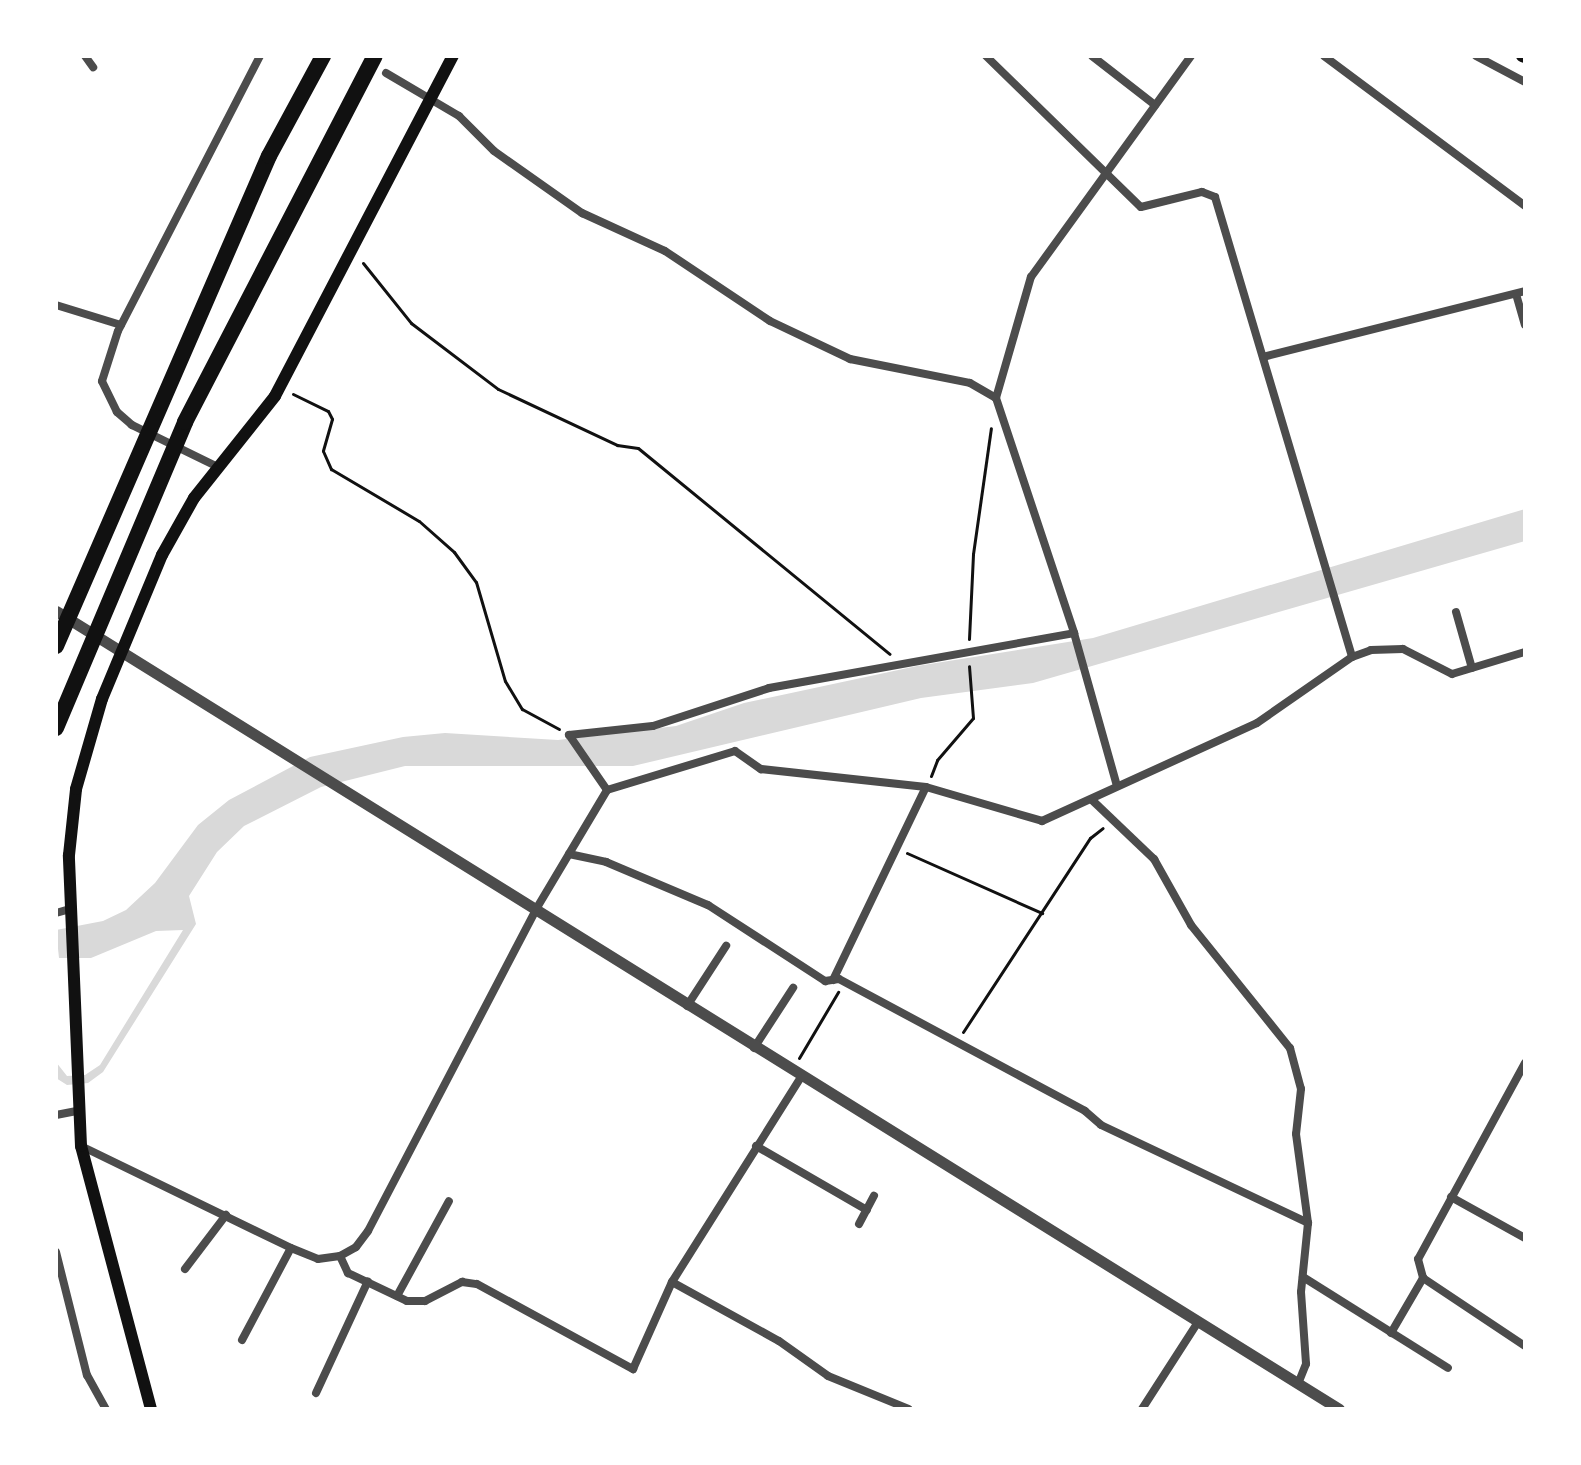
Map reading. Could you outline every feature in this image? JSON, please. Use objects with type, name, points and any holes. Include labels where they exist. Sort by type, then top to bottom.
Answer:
[{"type":"highway","points":[[56,646],[157,407],[269,156],[323,56]]},
{"type":"highway","points":[[56,728],[185,422],[375,56]]},
{"type":"main road","points":[[151,1409],[81,1146],[70,914],[76,789],[121,652],[162,555],[218,467],[279,388],[453,56]]},
{"type":"street","points":[[85,56],[93,67]]},
{"type":"street","points":[[218,467],[132,425],[117,412],[102,381],[121,325],[260,56]]},
{"type":"street","points":[[986,56],[1141,207],[1202,192],[1215,197],[1352,657]]},
{"type":"street","points":[[1092,56],[1155,105]]},
{"type":"street","points":[[1117,786],[1074,633],[996,398],[1031,277],[1103,173],[1191,56]]},
{"type":"street","points":[[1324,56],[1525,206]]},
{"type":"street","points":[[1476,56],[1525,82]]},
{"type":"street","points":[[386,73],[430,96],[494,151],[582,213],[665,251],[770,321],[850,359],[970,383],[996,398]]},
{"type":"street","points":[[1263,357],[1520,293],[1525,325]]},
{"type":"street","points":[[56,305],[121,325]]},
{"type":"street","points":[[56,611],[282,756],[1339,1409]]},
{"type":"street","points":[[1456,612],[1472,668]]},
{"type":"street","points":[[607,790],[569,735],[653,726],[769,688],[1074,633]]},
{"type":"street","points":[[81,1146],[291,1248],[318,1259],[340,1256],[356,1247],[368,1231],[535,911],[607,790],[735,751],[761,769],[926,787],[1042,821],[1257,723],[1352,657],[1385,647],[1403,649],[1452,674],[1525,652]]},
{"type":"street","points":[[833,980],[926,787]]},
{"type":"street","points":[[1092,800],[1154,859],[1191,925],[1290,1048],[1301,1089],[1296,1134],[1308,1223],[1303,1277],[1306,1364],[1298,1384]]},
{"type":"street","points":[[569,854],[606,862],[708,905],[801,967],[844,982],[1085,1111],[1115,1133],[1308,1223]]},
{"type":"street","points":[[56,913],[70,914]]},
{"type":"street","points":[[687,1006],[726,946]]},
{"type":"street","points":[[754,1048],[793,988]]},
{"type":"street","points":[[1525,1063],[1418,1259],[1423,1278],[1525,1346]]},
{"type":"street","points":[[340,1256],[348,1273],[397,1296],[425,1301],[462,1282],[477,1284],[633,1369],[672,1282],[756,1146],[796,1074]]},
{"type":"street","points":[[57,1110],[77,1111]]},
{"type":"street","points":[[756,1146],[867,1210]]},
{"type":"street","points":[[859,1224],[874,1196]]},
{"type":"street","points":[[1451,1197],[1525,1238]]},
{"type":"street","points":[[397,1296],[449,1201]]},
{"type":"street","points":[[185,1269],[226,1215]]},
{"type":"street","points":[[242,1340],[291,1248]]},
{"type":"street","points":[[56,1252],[87,1375],[106,1409]]},
{"type":"street","points":[[1303,1277],[1448,1368]]},
{"type":"street","points":[[1391,1333],[1423,1278]]},
{"type":"street","points":[[316,1393],[368,1281]]},
{"type":"street","points":[[672,1282],[779,1341],[828,1376],[909,1409]]},
{"type":"street","points":[[1142,1409],[1198,1322]]},
{"type":"path","points":[[351,249],[411,323],[498,389],[617,445],[638,448],[902,664]]},
{"type":"path","points":[[279,388],[328,411],[332,419],[323,451],[331,469],[419,521],[454,552],[476,582],[505,681],[522,709],[569,735]]},
{"type":"path","points":[[926,787],[937,760],[973,718],[968,652],[978,511],[996,398]]},
{"type":"path","points":[[956,1042],[1090,838],[1114,821]]},
{"type":"path","points":[[898,850],[960,873],[1042,913]]},
{"type":"path","points":[[796,1074],[844,982]]},
{"type":"shaded area","points":[[1525,509],[1525,541],[1033,683],[921,698],[633,766],[405,766],[321,787],[244,826],[217,852],[189,896],[196,924],[103,1072],[88,1083],[67,1085],[56,1078],[56,1062],[67,1076],[85,1075],[100,1065],[183,930],[156,931],[91,958],[59,958],[56,930],[103,921],[126,910],[155,883],[198,825],[229,800],[310,757],[403,737],[445,733],[558,740],[676,726],[744,703],[917,666],[1093,638]]}]
